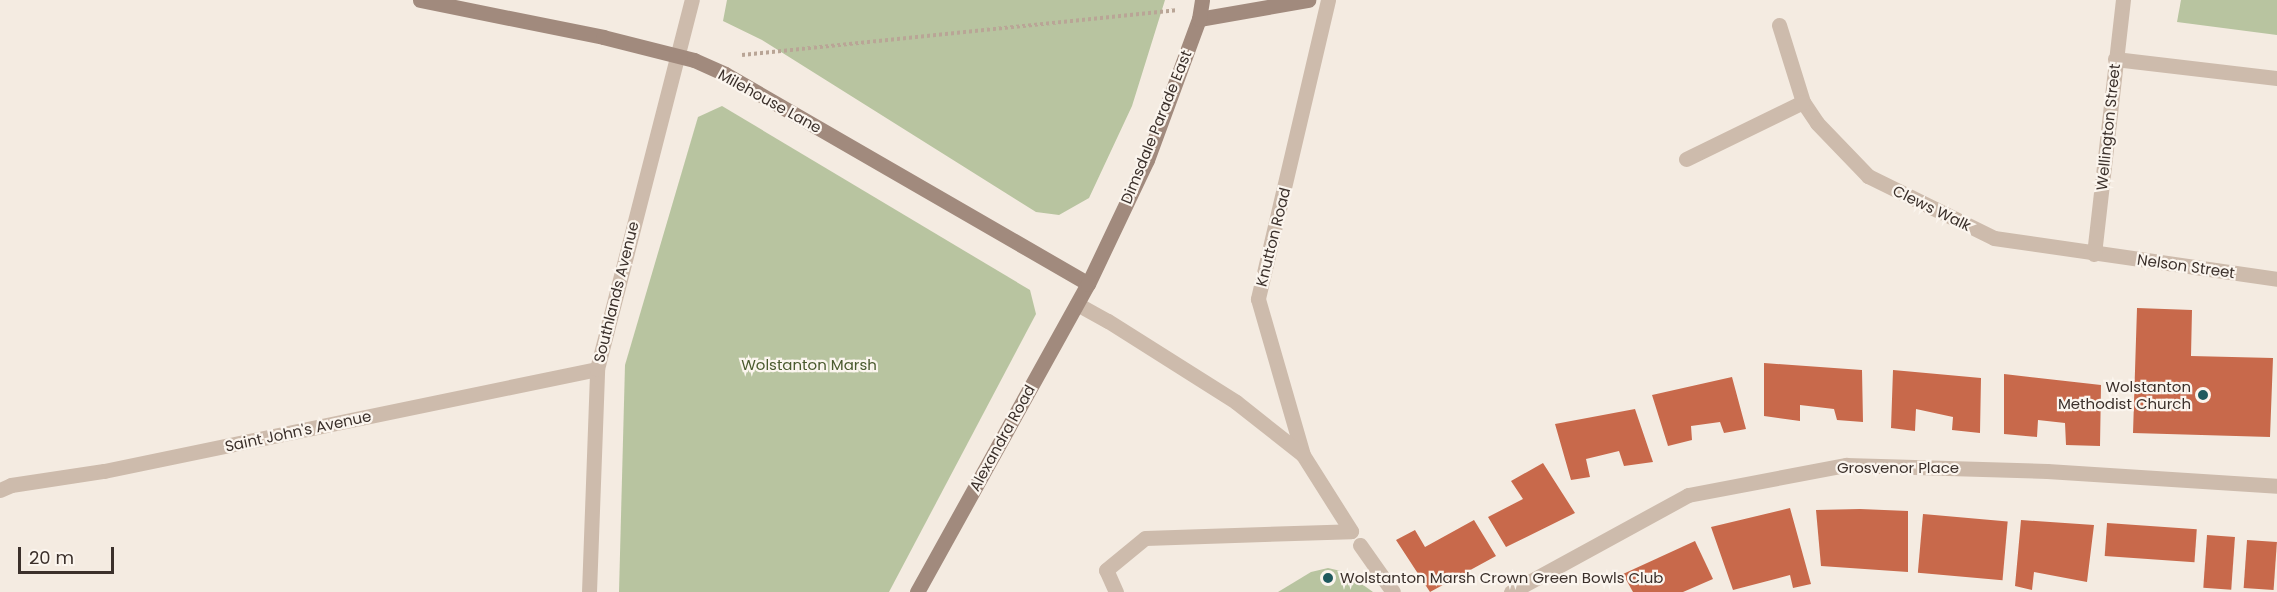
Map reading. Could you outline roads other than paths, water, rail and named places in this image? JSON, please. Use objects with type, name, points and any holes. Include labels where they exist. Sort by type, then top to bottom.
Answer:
[{"type":"main road","name":"Milehouse Lane","points":[[420,0],[677,53],[694,60],[725,74],[1088,284]]},
{"type":"main road","points":[[1201,9],[1308,0]]},
{"type":"main road","name":"Dimsdale Parade East","points":[[1088,284],[1147,160],[1201,9]]},
{"type":"main road","name":"Alexandra Road","points":[[917,592],[1088,284]]},
{"type":"street","name":"Southlands Avenue","points":[[589,592],[597,369],[692,0]]},
{"type":"street","name":"Knutton Road","points":[[1328,0],[1258,299],[1303,455],[1393,592]]},
{"type":"street","name":"Wellington Street","points":[[2094,254],[2123,0]]},
{"type":"street","name":"Clews Walk","points":[[1779,25],[1803,102],[1817,123],[1868,176],[1994,238],[2094,254]]},
{"type":"street","points":[[2115,59],[2277,78]]},
{"type":"street","points":[[1686,159],[1803,102]]},
{"type":"street","name":"Nelson Street","points":[[2094,254],[2277,279]]},
{"type":"street","points":[[1077,304],[1236,402],[1303,455]]},
{"type":"street","name":"Saint John's Avenue","points":[[0,490],[11,485],[104,471],[597,369]]},
{"type":"street","name":"Grosvenor Place","points":[[1511,592],[1688,495],[1846,465],[2047,471],[2277,486]]},
{"type":"street","points":[[1116,592],[1106,570],[1145,538],[1351,531]]},
{"type":"place","name":"Wolstanton Methodist Church","points":[[2203,395]]},
{"type":"place","name":"Wolstanton Marsh Crown Green Bowls Club","points":[[1328,578]]},
{"type":"park label","name":"Wolstanton Marsh","points":[[809,365]]}]
